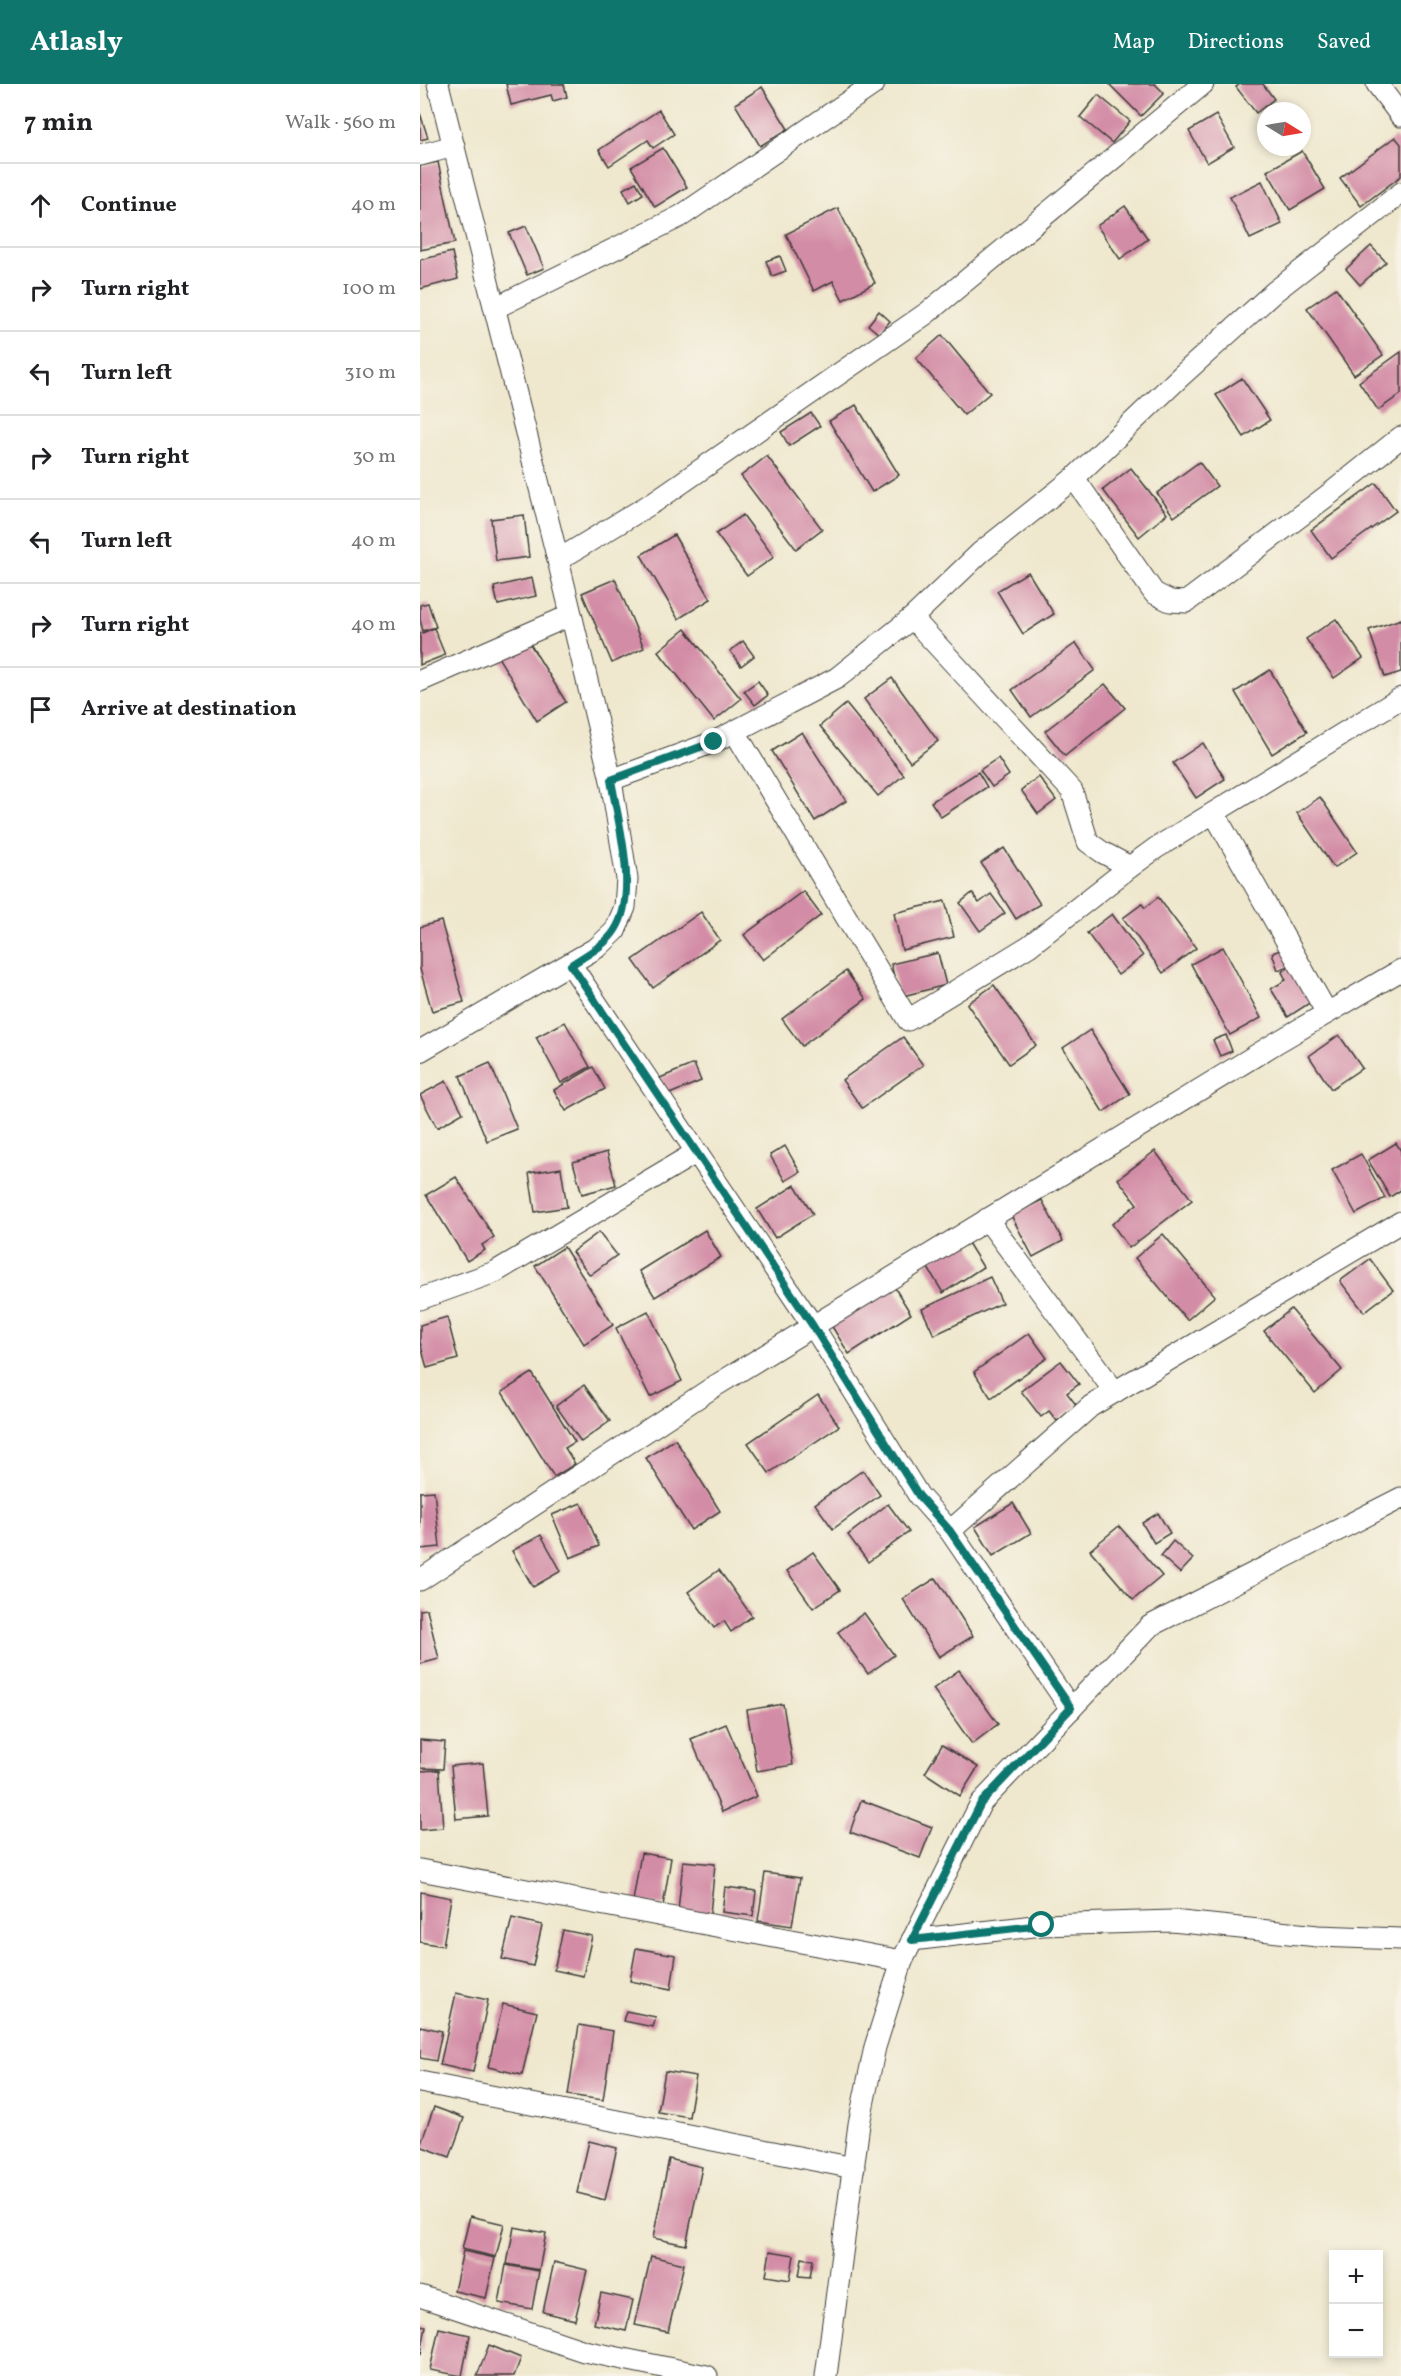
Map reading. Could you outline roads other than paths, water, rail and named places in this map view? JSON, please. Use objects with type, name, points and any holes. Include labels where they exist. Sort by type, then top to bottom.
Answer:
[{"type":"street","points":[[420,1051],[571,965],[598,947],[615,931],[625,907],[627,879],[611,780],[438,84]]},
{"type":"street","points":[[495,308],[681,216],[874,84]]},
{"type":"street","points":[[558,560],[654,502],[927,313],[1203,84]]},
{"type":"street","points":[[1377,84],[1401,116]]},
{"type":"street","points":[[420,155],[454,146]]},
{"type":"street","points":[[611,780],[714,742],[837,678],[912,618],[980,553],[1074,478],[1181,376],[1274,292],[1401,193]]},
{"type":"street","points":[[1074,478],[1154,593],[1170,601],[1186,602],[1331,493],[1401,437]]},
{"type":"street","points":[[420,681],[571,615]]},
{"type":"street","points":[[912,618],[1072,791],[1088,842],[1130,867]]},
{"type":"street","points":[[735,732],[908,1020],[1029,946],[1156,848],[1401,698]]},
{"type":"street","points":[[1214,813],[1327,1013]]},
{"type":"street","points":[[571,965],[813,1326],[919,1496],[950,1531],[1071,1708]]},
{"type":"street","points":[[420,1580],[715,1386],[1401,970]]},
{"type":"street","points":[[420,1299],[495,1272],[697,1152]]},
{"type":"street","points":[[987,1219],[1115,1392]]},
{"type":"street","points":[[950,1531],[1091,1406],[1401,1222]]},
{"type":"street","points":[[826,2376],[859,2124],[876,2047],[902,1961],[981,1803],[1150,1626],[1401,1498]]},
{"type":"street","points":[[420,1870],[902,1961]]},
{"type":"street","points":[[912,1940],[1042,1925],[1172,1921],[1317,1936],[1401,1939]]},
{"type":"street","points":[[420,2082],[854,2168]]},
{"type":"street","points":[[420,2296],[584,2351],[707,2376]]}]
